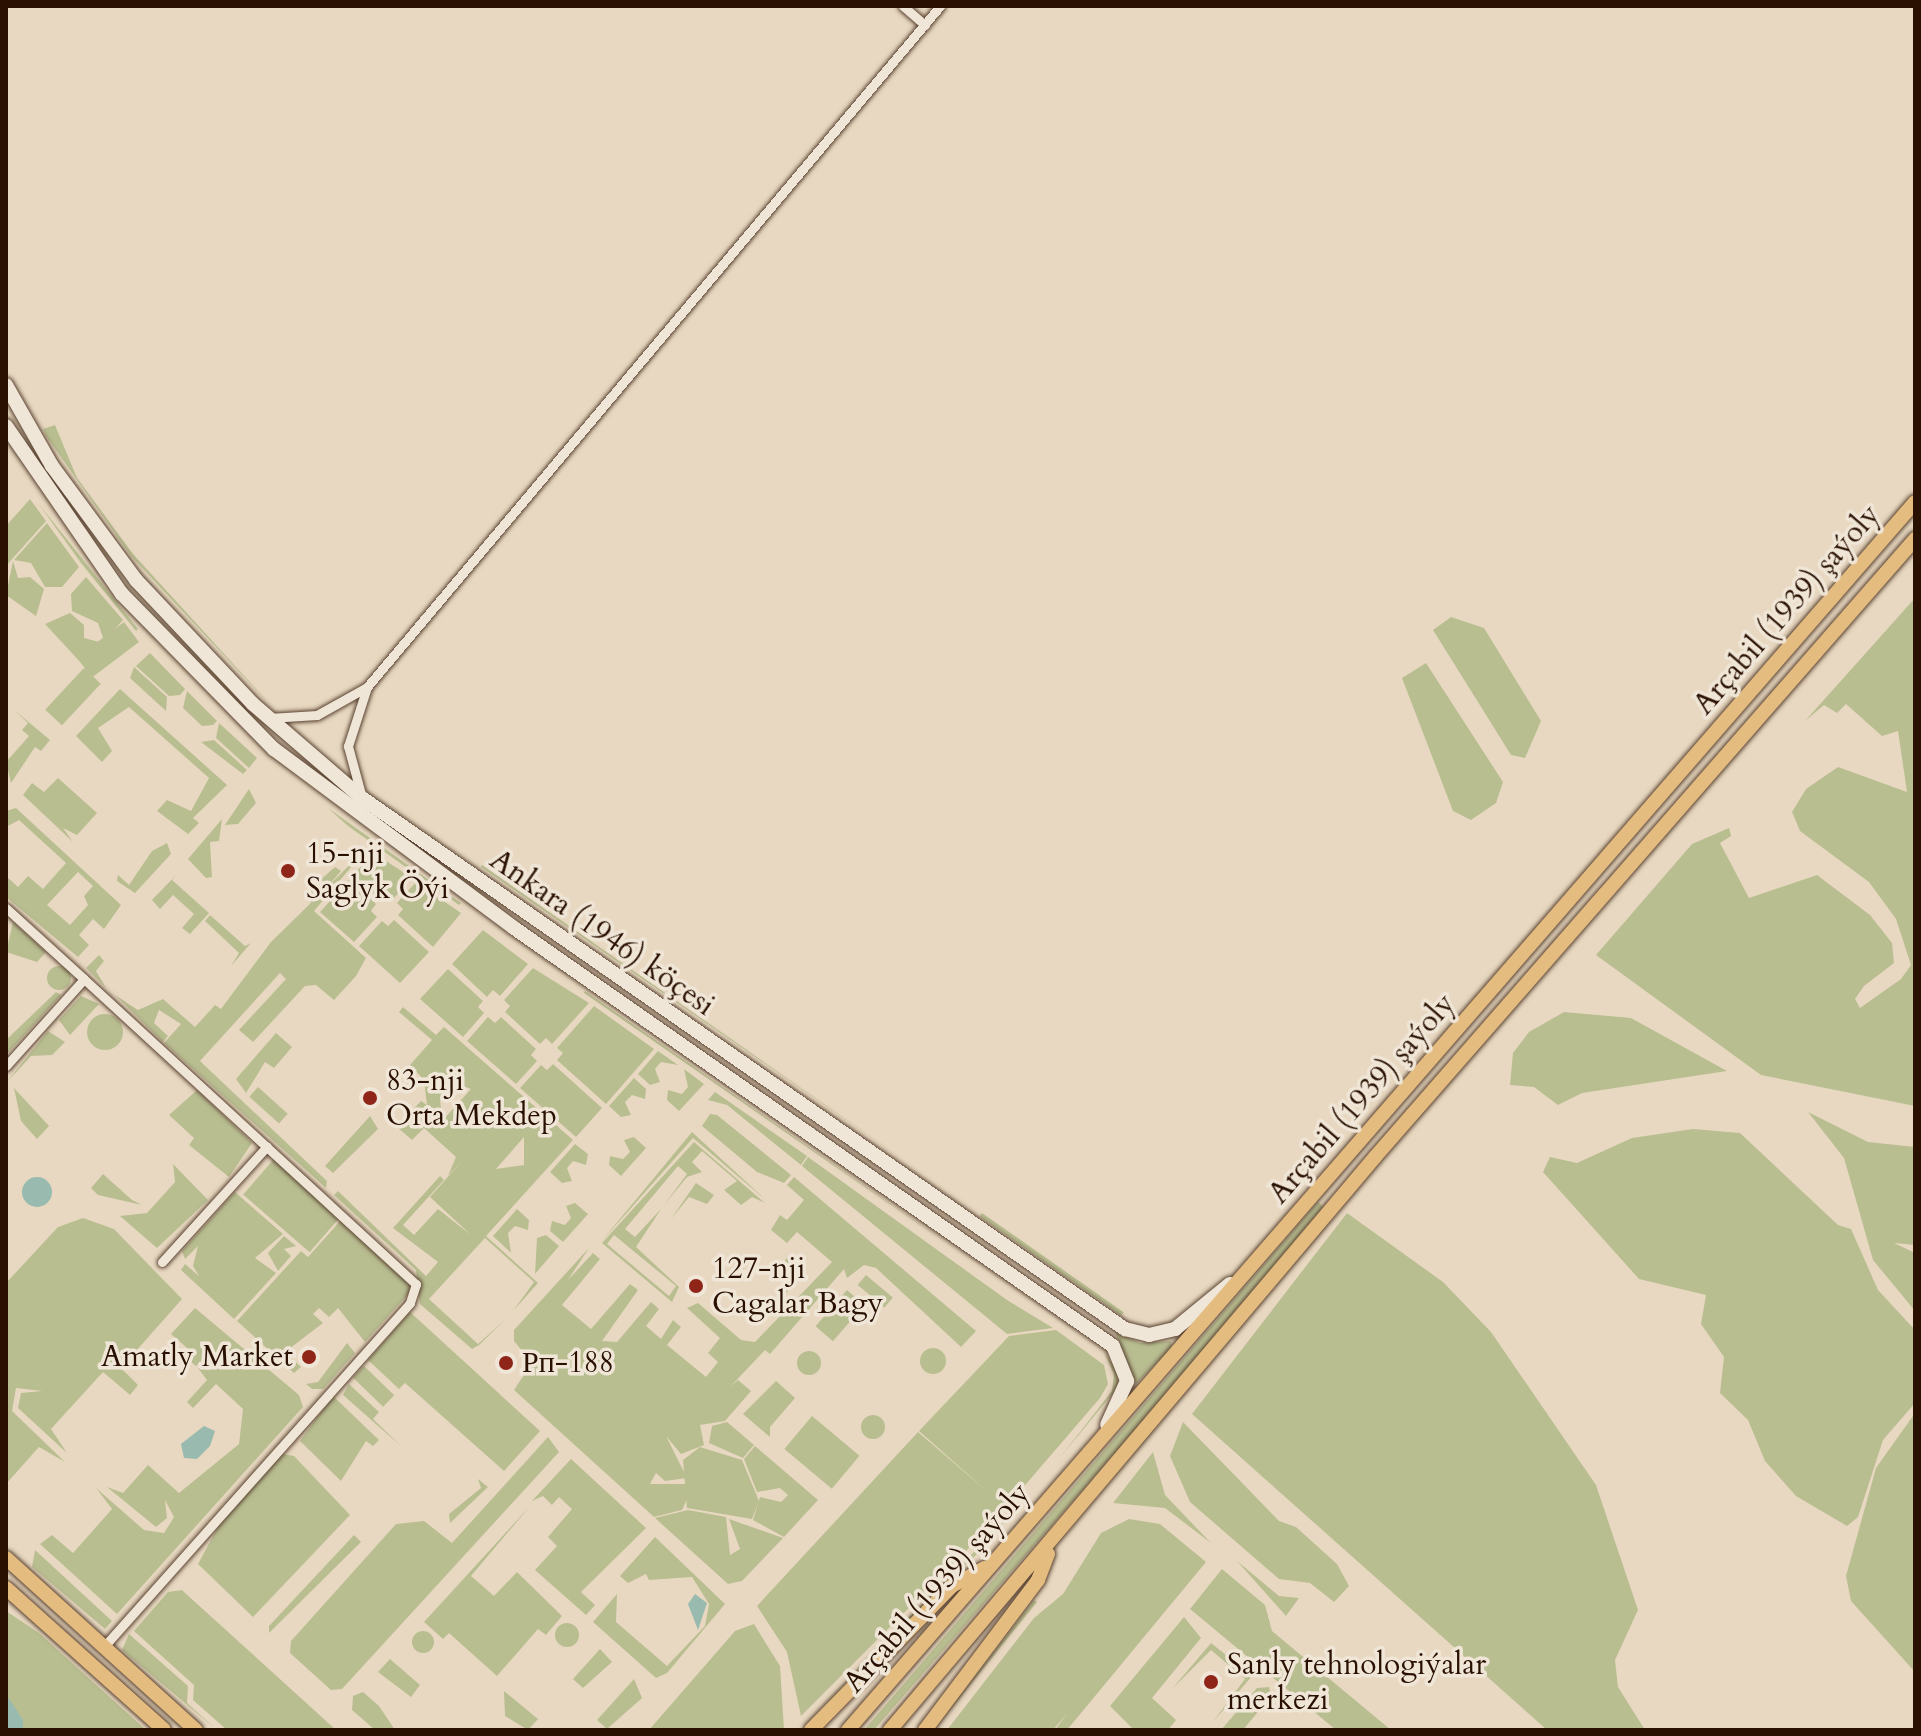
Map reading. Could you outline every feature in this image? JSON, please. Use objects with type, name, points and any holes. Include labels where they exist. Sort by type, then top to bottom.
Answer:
[{"type":"main road","name":"Ankara (1946) köçesi","points":[[6,385],[112,550],[268,718],[362,798],[1125,1329],[1149,1335],[1175,1329],[1264,1255]]},
{"type":"main road","name":"Ankara (1946) köçesi","points":[[6,426],[122,594],[274,749],[514,928],[1113,1346],[1125,1367],[1125,1392],[1092,1449]]},
{"type":"main road","name":"Arçabil (1939) şaýoly","points":[[848,1730],[1264,1255],[1915,502]]},
{"type":"main road","name":"Arçabil (1939) şaýoly","points":[[890,1730],[1053,1543],[1522,989],[1915,539]]},
{"type":"main road","points":[[1549,924],[1567,940]]},
{"type":"main road","points":[[1504,974],[1522,989]]},
{"type":"main road","points":[[925,1730],[1038,1580],[1053,1543]]},
{"type":"main road","points":[[6,1558],[196,1730]]},
{"type":"main road","points":[[811,1730],[952,1586],[998,1559]]},
{"type":"main road","points":[[6,1588],[164,1730]]},
{"type":"street","points":[[903,6],[925,25]]},
{"type":"street","points":[[268,718],[317,715],[367,687],[940,6]]},
{"type":"street","points":[[362,798],[348,746],[367,687]]},
{"type":"street","points":[[6,908],[412,1276],[414,1296],[104,1647]]},
{"type":"street","points":[[6,1066],[84,979]]},
{"type":"street","points":[[162,1262],[267,1146]]},
{"type":"green space","points":[[55,425],[77,478],[133,554],[276,711],[131,556],[46,436],[43,429]]},
{"type":"green space","points":[[30,499],[46,521],[6,566],[6,526]]},
{"type":"green space","points":[[38,503],[138,629],[136,631],[81,563]]},
{"type":"green space","points":[[47,523],[79,567],[62,587],[45,587],[31,563],[14,560]]},
{"type":"green space","points":[[13,561],[18,578],[30,577],[44,589],[36,616],[6,595]]},
{"type":"green space","points":[[86,577],[123,620],[104,641],[98,623],[72,611],[71,594]]},
{"type":"green space","points":[[1915,598],[1915,1106],[1761,1075],[1596,955],[1692,844],[1729,828],[1731,836],[1720,843],[1749,898],[1817,875],[1870,915],[1892,943],[1894,963],[1864,986],[1855,999],[1860,1008],[1901,979],[1911,965],[1896,919],[1869,882],[1800,831],[1792,812],[1806,789],[1838,767],[1907,792],[1898,731],[1882,736],[1846,704],[1837,713],[1824,705],[1805,721]]},
{"type":"green space","points":[[70,613],[84,625],[84,638],[103,643],[83,665],[45,624]]},
{"type":"green space","points":[[1451,617],[1484,628],[1541,721],[1525,758],[1511,755],[1433,630]]},
{"type":"green space","points":[[124,622],[139,642],[92,677],[77,658]]},
{"type":"green space","points":[[150,653],[185,689],[180,695],[169,696],[136,666]]},
{"type":"green space","points":[[1426,663],[1503,782],[1496,803],[1471,820],[1453,811],[1402,678]]},
{"type":"green space","points":[[134,667],[167,697],[166,711],[130,678]]},
{"type":"green space","points":[[84,668],[101,684],[62,725],[45,710]]},
{"type":"green space","points":[[120,689],[227,785],[193,818],[199,823],[188,834],[157,811],[167,800],[191,811],[209,778],[129,707],[98,728],[112,751],[102,762],[76,736]]},
{"type":"green space","points":[[187,691],[217,721],[213,725],[202,726],[183,708]]},
{"type":"green space","points":[[13,709],[50,740],[41,751],[35,747],[11,783],[6,762],[29,736],[22,730],[28,723]]},
{"type":"green space","points":[[219,723],[257,758],[249,768],[216,738]]},
{"type":"green space","points":[[214,740],[247,770],[243,774],[201,742]]},
{"type":"green space","points":[[58,778],[97,813],[77,835],[63,828],[73,842],[23,795],[32,783],[44,792]]},
{"type":"green space","points":[[249,789],[256,803],[238,824],[225,825]]},
{"type":"green space","points":[[16,808],[121,905],[104,929],[93,919],[79,935],[89,945],[78,957],[6,897],[6,876],[18,887],[28,876],[43,889],[66,863],[19,820],[6,827],[6,811]],"holes":[[[78,872],[93,886],[84,896],[88,905],[70,925],[47,905]]]},
{"type":"green space","points":[[328,808],[461,903],[459,905],[348,826]]},
{"type":"green space","points":[[222,819],[219,841],[210,842],[212,877],[206,878],[188,859]]},
{"type":"green space","points":[[167,843],[171,854],[135,893],[117,881],[118,875],[129,885],[152,851]]},
{"type":"green space","points":[[368,847],[314,911],[366,958],[356,976],[334,1000],[316,985],[305,986],[253,1042],[239,1030],[286,979],[280,973],[200,1061],[327,1181],[326,1188],[164,1043],[181,1024],[159,1010],[154,1023],[168,1036],[163,1042],[115,995],[138,1010],[163,999],[195,1027],[215,1005],[221,1009],[271,942]]},
{"type":"green space","points":[[374,853],[412,878],[393,899],[386,894],[380,900],[353,875]]},
{"type":"green space","points":[[482,865],[907,1162],[481,867]]},
{"type":"green space","points":[[335,867],[341,871],[311,906],[310,889]]},
{"type":"green space","points":[[177,874],[172,880],[209,913],[190,934],[182,928],[194,914],[173,895],[160,909],[152,900]]},
{"type":"green space","points":[[349,880],[376,904],[371,911],[377,917],[354,942],[320,912]]},
{"type":"green space","points":[[416,882],[461,913],[433,947],[398,915],[403,909],[397,903]]},
{"type":"green space","points":[[210,915],[245,946],[251,943],[231,966],[239,953],[205,921]]},
{"type":"green space","points":[[394,920],[429,952],[400,983],[359,946],[382,921],[388,926]]},
{"type":"green space","points":[[13,922],[46,952],[37,962],[6,952]]},
{"type":"green space","points":[[483,930],[528,964],[500,996],[493,990],[487,997],[452,964]]},
{"type":"green space","points":[[99,955],[104,961],[96,971],[106,988],[86,968]]},
{"type":"green space","points":[[59,966],[67,970],[71,978],[67,986],[59,990],[51,986],[47,978],[51,970]]},
{"type":"green space","points":[[533,968],[589,1003],[552,1044],[546,1038],[540,1044],[505,1012],[510,1006],[504,1000]]},
{"type":"green space","points":[[448,969],[483,1001],[478,1007],[484,1013],[463,1037],[420,999]]},
{"type":"green space","points":[[585,991],[978,1265],[584,993]]},
{"type":"green space","points":[[56,992],[61,995],[6,1055],[6,1040]]},
{"type":"green space","points":[[81,996],[99,1004],[70,1035],[59,1020]]},
{"type":"green space","points":[[594,1006],[654,1049],[606,1104],[557,1060],[563,1053],[557,1048]]},
{"type":"green space","points":[[403,1007],[436,1035],[444,1027],[573,1140],[486,1236],[538,1283],[513,1311],[534,1282],[485,1238],[429,1299],[478,1344],[507,1318],[479,1345],[472,1349],[420,1304],[416,1270],[334,1195],[338,1191],[426,1276],[438,1262],[393,1228],[440,1176],[444,1180],[403,1225],[414,1235],[438,1209],[471,1235],[430,1197],[463,1160],[448,1176],[456,1157],[424,1128],[412,1140],[397,1127],[421,1101],[427,1105],[424,1080],[410,1065],[432,1040],[399,1012]],"holes":[[[459,1085],[471,1089],[442,1121],[440,1098]],[[524,1137],[524,1165],[496,1169]]]},
{"type":"green space","points":[[1564,1012],[1631,1018],[1727,1071],[1582,1093],[1558,1105],[1534,1087],[1510,1085],[1513,1053],[1529,1032]]},
{"type":"green space","points":[[105,1014],[117,1020],[123,1032],[117,1044],[105,1050],[93,1044],[87,1032],[93,1020]]},
{"type":"green space","points":[[488,1017],[495,1023],[501,1017],[536,1049],[531,1055],[537,1061],[516,1084],[467,1041]]},
{"type":"green space","points":[[48,1031],[65,1042],[52,1055],[31,1056],[6,1083]]},
{"type":"green space","points":[[276,1033],[292,1047],[274,1068],[265,1062],[246,1093],[236,1079]]},
{"type":"green space","points":[[658,1051],[678,1065],[661,1062],[655,1069],[660,1082],[650,1085],[638,1074]]},
{"type":"green space","points":[[553,1064],[602,1108],[576,1137],[520,1088],[541,1065],[547,1070]]},
{"type":"green space","points":[[684,1069],[704,1084],[679,1111],[667,1100],[668,1090],[682,1094],[688,1087]]},
{"type":"green space","points":[[634,1078],[646,1089],[645,1099],[632,1095],[625,1102],[631,1115],[621,1117],[609,1106]]},
{"type":"green space","points":[[258,1087],[288,1114],[279,1123],[249,1097]]},
{"type":"green space","points":[[14,1088],[49,1126],[37,1139],[21,1121]]},
{"type":"green space","points":[[197,1090],[252,1143],[229,1177],[189,1145],[194,1138],[169,1115]]},
{"type":"green space","points":[[715,1092],[807,1156],[801,1165],[727,1105],[708,1100]]},
{"type":"green space","points":[[1808,1112],[1868,1142],[1915,1147],[1915,1245],[1894,1243],[1915,1253],[1915,1311],[1873,1260],[1844,1158]]},
{"type":"green space","points":[[710,1114],[717,1115],[791,1175],[784,1183],[757,1172],[702,1126]]},
{"type":"green space","points":[[370,1116],[378,1129],[333,1173],[325,1166]]},
{"type":"green space","points":[[1693,1129],[1740,1133],[1838,1225],[1851,1229],[1878,1290],[1915,1330],[1915,1403],[1883,1440],[1858,1517],[1847,1526],[1796,1496],[1765,1461],[1748,1420],[1720,1393],[1724,1357],[1701,1324],[1706,1295],[1639,1279],[1543,1172],[1550,1157],[1577,1163],[1632,1138]]},
{"type":"green space","points":[[692,1132],[767,1201],[693,1138],[600,1243]]},
{"type":"green space","points":[[634,1137],[646,1148],[621,1176],[609,1165],[610,1156],[623,1159],[630,1152],[624,1140]]},
{"type":"green space","points":[[694,1142],[765,1203],[752,1197],[741,1205],[724,1190],[737,1181],[702,1151],[692,1162],[702,1172],[687,1177],[664,1205],[687,1174],[678,1166],[625,1229],[635,1237],[661,1209],[636,1247],[679,1287],[672,1302],[602,1243]],"holes":[[[614,1235],[676,1286],[669,1296],[607,1244]]]},
{"type":"green space","points":[[575,1144],[588,1154],[586,1165],[573,1161],[567,1168],[572,1181],[562,1183],[550,1172]]},
{"type":"green space","points":[[808,1157],[1007,1300],[1053,1328],[1007,1334],[802,1166]]},
{"type":"green space","points":[[274,1159],[340,1217],[310,1252],[243,1194]]},
{"type":"green space","points":[[173,1164],[208,1200],[157,1248],[120,1216],[147,1213],[175,1182]]},
{"type":"green space","points":[[103,1174],[142,1205],[98,1195],[91,1188]]},
{"type":"green space","points":[[794,1177],[976,1331],[961,1347],[876,1268],[864,1265],[847,1278],[844,1269],[770,1354],[765,1350],[731,1386],[738,1380],[751,1391],[725,1421],[700,1425],[704,1445],[681,1454],[666,1436],[687,1478],[665,1481],[656,1473],[650,1484],[688,1484],[689,1495],[682,1510],[654,1517],[514,1390],[532,1363],[514,1341],[514,1330],[589,1248],[568,1280],[593,1253],[600,1259],[562,1305],[591,1329],[630,1284],[638,1290],[602,1341],[617,1342],[651,1302],[659,1309],[646,1326],[661,1339],[673,1320],[681,1327],[667,1345],[706,1377],[718,1362],[708,1353],[720,1338],[687,1308],[698,1303],[741,1340],[755,1342],[832,1262],[797,1232],[787,1243],[771,1230],[780,1215],[787,1220],[804,1200],[787,1185]]},
{"type":"green space","points":[[696,1183],[714,1195],[707,1204],[689,1197],[671,1219]]},
{"type":"green space","points":[[235,1192],[283,1234],[255,1258],[276,1273],[234,1319],[181,1270],[185,1264],[199,1276],[193,1266],[198,1246],[185,1259],[182,1251]]},
{"type":"green space","points":[[1318,1202],[1324,1207],[1205,1349],[874,1730],[864,1730]]},
{"type":"green space","points":[[575,1203],[588,1214],[563,1242],[550,1231],[552,1221],[565,1225],[571,1218],[566,1206]]},
{"type":"green space","points":[[517,1209],[529,1220],[528,1230],[515,1226],[508,1233],[511,1253],[493,1236]]},
{"type":"green space","points":[[982,1213],[1124,1312],[1121,1316],[980,1216]]},
{"type":"green space","points":[[1347,1213],[1443,1282],[1491,1332],[1596,1485],[1638,1610],[1615,1660],[1618,1687],[1645,1730],[1547,1730],[1192,1414]]},
{"type":"green space","points":[[83,1218],[114,1229],[182,1299],[121,1368],[138,1385],[130,1395],[103,1372],[51,1429],[67,1453],[18,1408],[21,1393],[42,1391],[16,1388],[12,1411],[65,1462],[39,1447],[6,1484],[6,1283],[58,1227]]},
{"type":"green space","points":[[342,1219],[411,1284],[409,1293],[365,1342],[338,1308],[329,1317],[319,1308],[313,1314],[323,1323],[285,1352],[301,1367],[294,1373],[237,1321],[301,1251],[308,1257]]},
{"type":"green space","points":[[546,1235],[559,1246],[535,1274],[537,1238]]},
{"type":"green space","points":[[284,1236],[296,1246],[284,1249],[291,1256],[278,1271],[268,1253]]},
{"type":"green space","points":[[788,1257],[803,1272],[775,1307],[790,1282],[780,1266]]},
{"type":"green space","points":[[866,1275],[893,1297],[884,1307],[858,1285]]},
{"type":"green space","points":[[847,1290],[864,1305],[833,1341],[816,1326]]},
{"type":"green space","points":[[195,1308],[299,1395],[303,1407],[117,1614],[40,1544],[52,1535],[73,1553],[112,1509],[96,1488],[144,1530],[164,1533],[174,1517],[165,1500],[167,1518],[156,1527],[107,1487],[123,1493],[148,1465],[179,1493],[239,1444],[243,1409],[216,1384],[193,1408],[187,1402],[207,1380],[198,1368],[209,1370],[217,1362],[208,1354],[196,1366],[189,1360],[194,1354],[171,1334]]},
{"type":"green space","points":[[410,1312],[540,1431],[504,1471],[405,1383],[399,1389],[368,1360]]},
{"type":"green space","points":[[1056,1330],[1104,1365],[1108,1384],[1100,1398],[997,1518],[968,1539],[969,1548],[801,1716],[787,1652],[757,1606],[918,1432],[989,1493],[919,1431],[1009,1336]]},
{"type":"green space","points":[[1115,1332],[1140,1343],[1171,1341],[1172,1347],[1136,1384]]},
{"type":"green space","points":[[347,1343],[355,1353],[323,1389],[312,1389],[306,1384],[318,1382]]},
{"type":"green space","points":[[933,1348],[942,1352],[946,1361],[942,1370],[933,1374],[924,1370],[920,1361],[924,1352]]},
{"type":"green space","points":[[1103,1350],[1118,1373],[1118,1387],[1059,1459],[1112,1391],[1114,1374]]},
{"type":"green space","points":[[809,1351],[818,1354],[821,1363],[818,1372],[809,1375],[800,1372],[797,1363],[800,1354]]},
{"type":"green space","points":[[364,1366],[394,1395],[383,1407],[353,1378]]},
{"type":"green space","points":[[776,1381],[795,1398],[770,1427],[770,1437],[743,1414]]},
{"type":"green space","points":[[349,1384],[379,1412],[373,1419],[402,1447],[343,1395]]},
{"type":"green space","points":[[333,1396],[379,1440],[373,1446],[366,1441],[341,1481],[300,1441]]},
{"type":"green space","points":[[1915,1413],[1915,1672],[1851,1601],[1846,1576],[1876,1468]]},
{"type":"green space","points":[[868,1415],[878,1415],[885,1422],[885,1432],[878,1439],[868,1439],[861,1432],[861,1422]]},
{"type":"green space","points":[[812,1416],[859,1456],[832,1489],[784,1449]]},
{"type":"green space","points":[[727,1422],[754,1445],[743,1458],[709,1443],[712,1426]]},
{"type":"green space","points":[[1183,1422],[1279,1521],[1296,1527],[1337,1564],[1349,1586],[1334,1602],[1310,1583],[1279,1579],[1190,1502],[1170,1456]]},
{"type":"green space","points":[[548,1437],[559,1452],[342,1689],[331,1690],[290,1653],[291,1641],[396,1524],[424,1521],[452,1543]]},
{"type":"green space","points":[[755,1446],[818,1500],[784,1537],[753,1520],[760,1497],[781,1502],[788,1495],[780,1488],[757,1492],[744,1459]]},
{"type":"green space","points":[[700,1447],[742,1460],[759,1501],[752,1519],[687,1508],[683,1460]]},
{"type":"green space","points":[[1153,1452],[1165,1495],[1211,1543],[1165,1508],[1113,1503]]},
{"type":"green space","points":[[283,1454],[294,1456],[350,1515],[253,1617],[198,1564],[222,1520]]},
{"type":"green space","points":[[571,1459],[646,1528],[581,1592],[595,1605],[586,1615],[535,1570],[557,1546],[548,1537],[572,1509],[559,1497],[552,1505],[543,1496],[532,1501]]},
{"type":"green space","points":[[478,1479],[488,1487],[450,1523],[449,1514],[481,1488]]},
{"type":"green space","points":[[1024,1498],[982,1549],[807,1720],[979,1547]]},
{"type":"green space","points":[[531,1505],[471,1576],[494,1596],[517,1572],[562,1616],[546,1635],[538,1629],[497,1676],[449,1633],[443,1639],[424,1622]]},
{"type":"green space","points":[[688,1510],[726,1517],[730,1555],[740,1549],[729,1519],[783,1538],[742,1581],[728,1584],[655,1518]]},
{"type":"green space","points":[[1129,1519],[1160,1524],[1206,1562],[1067,1730],[1055,1730],[1067,1714],[1053,1730],[947,1730],[1034,1618],[1063,1594],[1101,1533]]},
{"type":"green space","points":[[354,1535],[361,1542],[269,1633],[269,1626]]},
{"type":"green space","points":[[655,1537],[725,1604],[667,1673],[656,1678],[593,1622],[617,1594],[616,1622],[667,1666],[705,1626],[709,1604],[692,1577],[649,1580],[646,1574],[628,1583],[620,1576]]},
{"type":"green space","points":[[35,1550],[112,1621],[105,1629],[32,1567]]},
{"type":"green space","points":[[1237,1561],[1279,1596],[1299,1598],[1286,1616]]},
{"type":"green space","points":[[1222,1569],[1265,1605],[1272,1631],[1391,1730],[1336,1730],[1190,1609]]},
{"type":"green space","points":[[182,1590],[336,1730],[227,1730],[193,1700],[194,1685],[134,1631],[168,1592]]},
{"type":"green space","points":[[1034,1600],[1037,1602],[934,1730]]},
{"type":"green space","points":[[6,1611],[39,1633],[146,1730],[6,1730]]},
{"type":"green space","points":[[1184,1617],[1201,1638],[1152,1698],[1176,1720],[1168,1730],[1134,1730],[1110,1706]]},
{"type":"green space","points":[[567,1623],[575,1627],[579,1635],[575,1643],[567,1647],[559,1643],[555,1635],[559,1627]]},
{"type":"green space","points":[[754,1624],[780,1666],[784,1730],[649,1730],[735,1631]]},
{"type":"green space","points":[[419,1631],[427,1631],[434,1642],[427,1653],[419,1653],[412,1646],[412,1638]]},
{"type":"green space","points":[[129,1634],[188,1686],[187,1703],[217,1730],[122,1650]]},
{"type":"green space","points":[[1211,1643],[1252,1676],[1212,1723],[1245,1679],[1211,1650],[1172,1689]]},
{"type":"green space","points":[[600,1649],[612,1662],[583,1688],[573,1679]]},
{"type":"green space","points":[[390,1659],[420,1685],[411,1697],[378,1672]]},
{"type":"green space","points":[[634,1679],[642,1698],[607,1729],[597,1720]]},
{"type":"green space","points":[[1269,1687],[1271,1696],[1243,1730],[1221,1730],[1257,1688]]},
{"type":"green space","points":[[504,1691],[538,1719],[528,1730],[505,1716]]},
{"type":"green space","points":[[363,1692],[379,1706],[395,1730],[375,1730],[352,1710],[353,1696]]},
{"type":"water","points":[[37,1177],[43,1178],[51,1186],[51,1198],[43,1206],[37,1207],[31,1206],[23,1198],[22,1192],[23,1186],[31,1178]]},
{"type":"water","points":[[204,1426],[215,1431],[210,1446],[197,1459],[184,1458],[181,1444]]},
{"type":"water","points":[[695,1594],[707,1603],[698,1630],[688,1604]]},
{"type":"water","points":[[6,1694],[23,1720],[23,1730],[6,1730]]},
{"type":"place","name":"15-nji Saglyk Öýi","points":[[288,871]]},
{"type":"place","name":"83-nji Orta Mekdep","points":[[370,1098]]},
{"type":"place","name":"127-nji Cagalar Bagy","points":[[696,1286]]},
{"type":"place","name":"Amatly Market","points":[[309,1357]]},
{"type":"place","name":"Рп-188","points":[[506,1363]]},
{"type":"place","name":"Sanly tehnologiýalar merkezi","points":[[1211,1682]]}]
